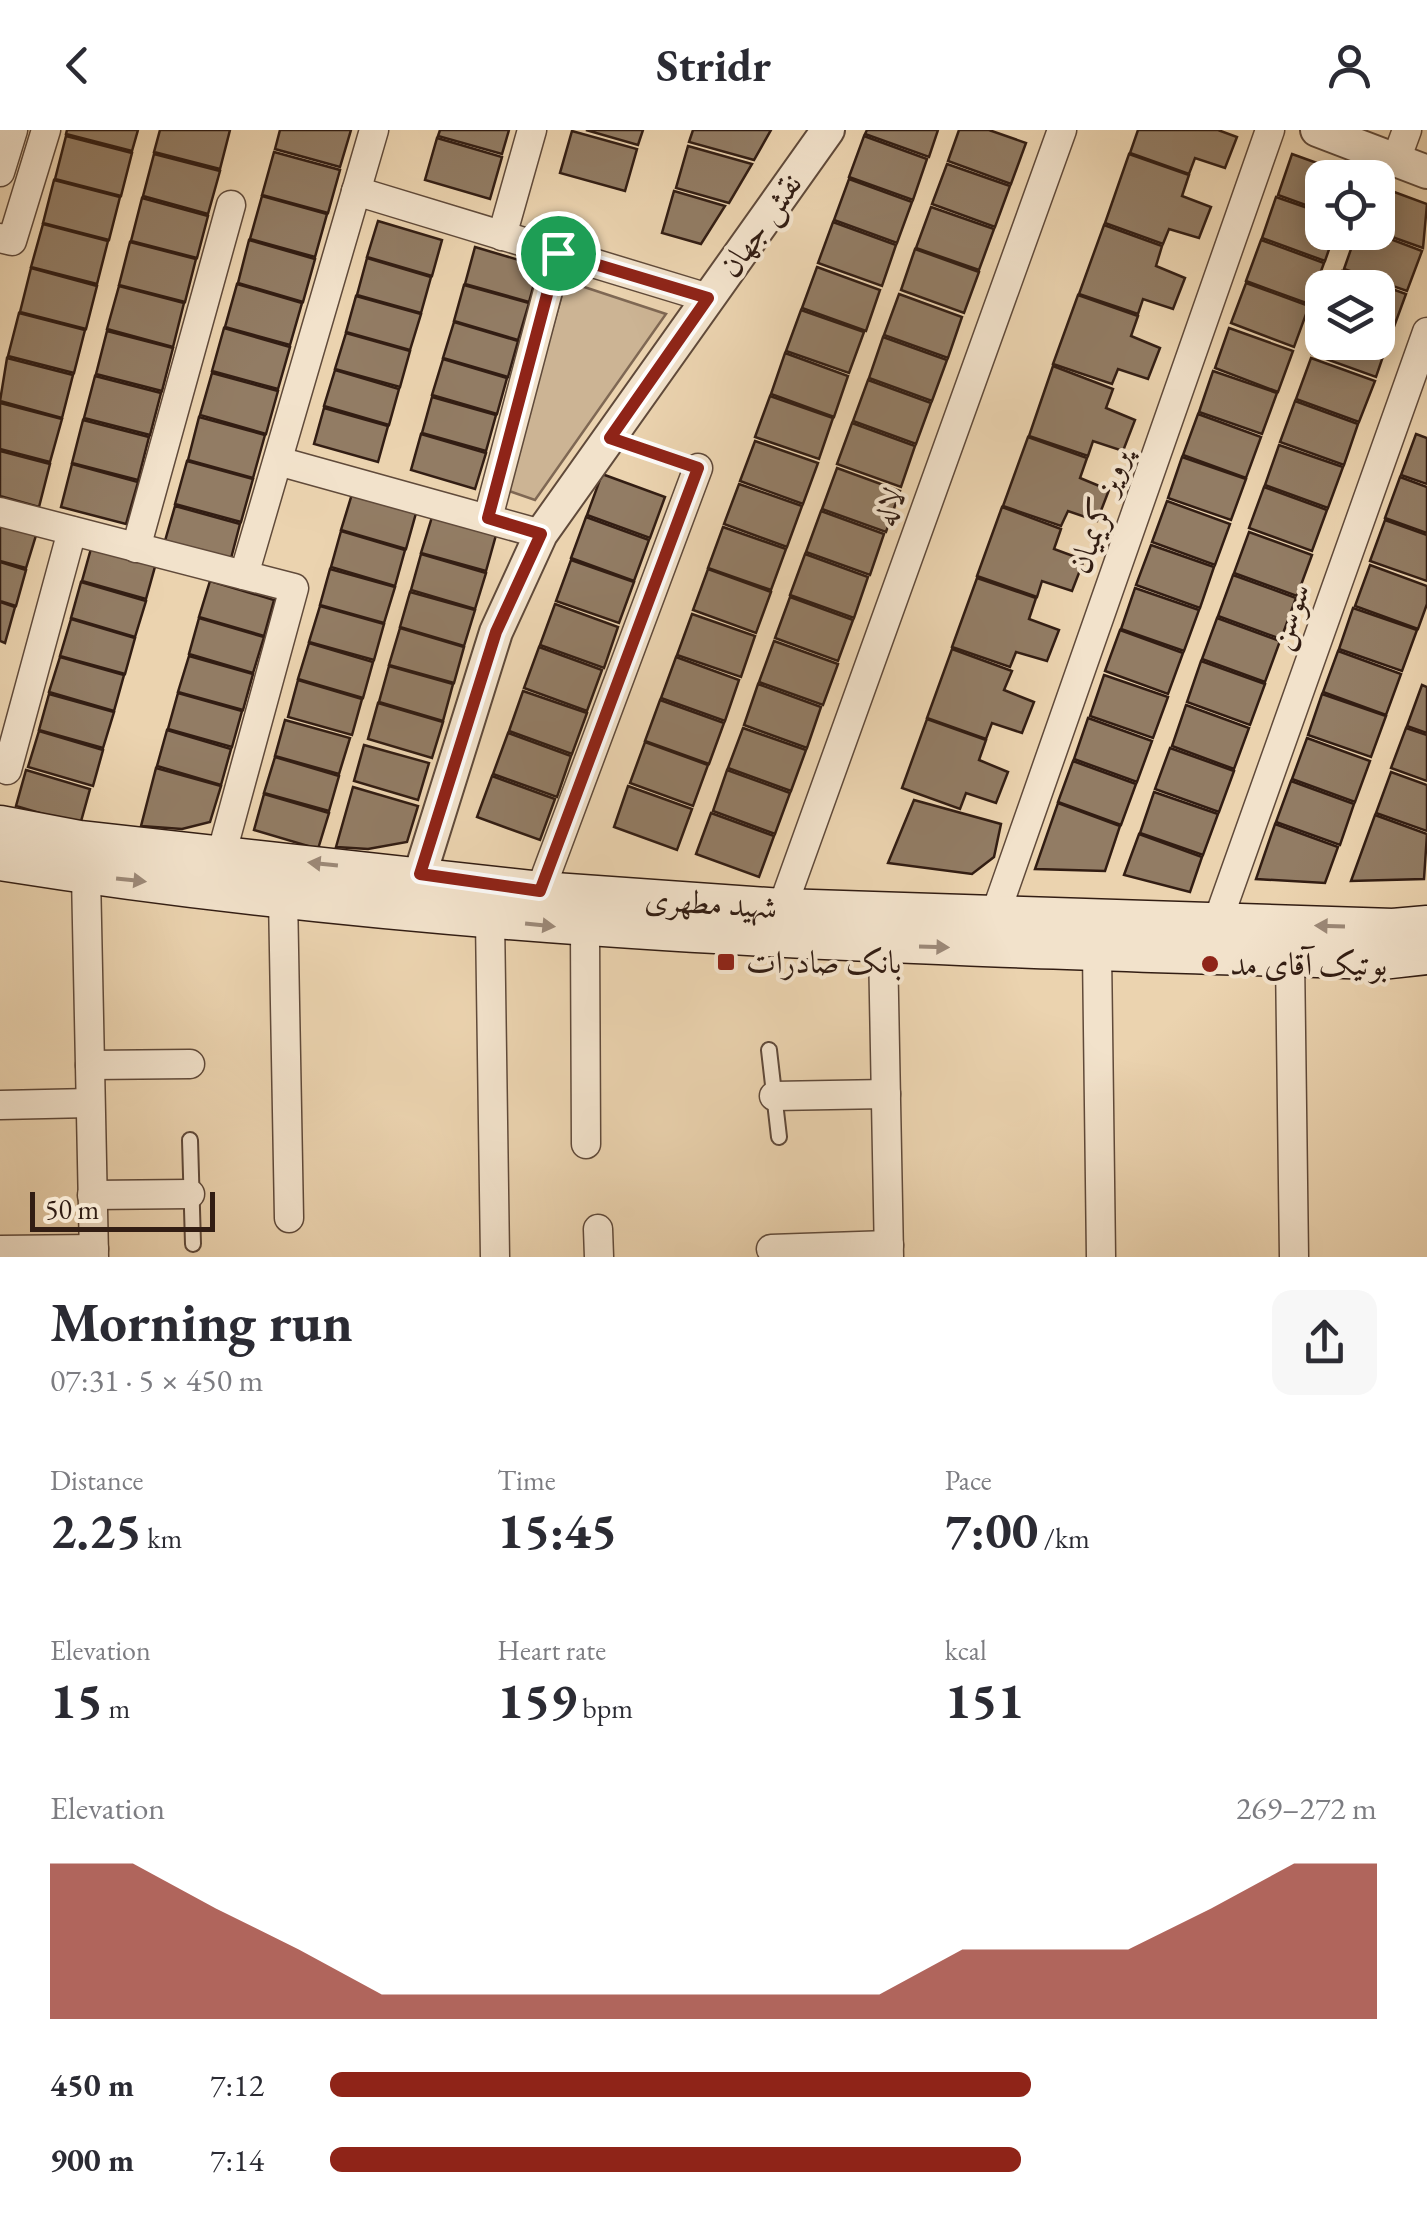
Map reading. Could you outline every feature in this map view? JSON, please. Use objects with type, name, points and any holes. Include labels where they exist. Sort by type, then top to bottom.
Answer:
[{"type":"main road","name":"شهید مطهری","points":[[0,824],[414,892],[490,919],[585,930],[884,946],[1382,960],[1427,956]]},
{"type":"main road","name":"شهید مطهری","points":[[0,861],[86,875],[282,896],[540,891],[782,908],[1393,928],[1427,925]]},
{"type":"street","points":[[0,172],[13,130]]},
{"type":"street","points":[[0,238],[12,241],[46,130]]},
{"type":"street","points":[[244,575],[374,130]]},
{"type":"street","points":[[502,236],[532,130]]},
{"type":"street","name":"نقش جهان","points":[[414,892],[496,632],[541,534],[828,130]]},
{"type":"street","name":"لاله","points":[[782,908],[1062,130]]},
{"type":"street","name":"پرویز کریمیان","points":[[995,915],[1270,130]]},
{"type":"street","points":[[1317,130],[1401,145],[1427,172]]},
{"type":"street","points":[[356,191],[708,298]]},
{"type":"street","points":[[136,548],[231,205]]},
{"type":"street","points":[[488,518],[558,253]]},
{"type":"street","name":"سوسن","points":[[1217,923],[1427,332]]},
{"type":"street","points":[[278,460],[541,534]]},
{"type":"street","points":[[540,891],[698,468]]},
{"type":"street","points":[[0,512],[294,588],[225,841]]},
{"type":"street","points":[[7,770],[72,530]]},
{"type":"street","points":[[0,1250],[94,1253],[86,875]]},
{"type":"street","points":[[282,896],[289,1218]]},
{"type":"street","points":[[490,919],[495,1257]]},
{"type":"street","points":[[585,930],[586,1144]]},
{"type":"street","points":[[771,1249],[889,1251],[884,946]]},
{"type":"street","points":[[1097,952],[1101,1257]]},
{"type":"street","points":[[1290,957],[1294,1257]]},
{"type":"street","points":[[90,1066],[190,1064]]},
{"type":"street","points":[[774,1096],[886,1094]]},
{"type":"street","points":[[0,1105],[90,1103]]},
{"type":"street","points":[[92,1195],[190,1194]]},
{"type":"street","points":[[598,1228],[600,1257]]},
{"type":"lane","points":[[769,1050],[779,1136]]},
{"type":"lane","points":[[190,1140],[193,1244]]},
{"type":"path","points":[[610,438],[698,468]]},
{"type":"shaded area","points":[[566,281],[666,314],[535,500],[506,490]]},
{"type":"building","points":[[67,130],[138,130],[132,151],[66,134]]},
{"type":"building","points":[[160,130],[230,130],[220,169],[154,152]]},
{"type":"building","points":[[280,130],[351,130],[340,167],[275,149]]},
{"type":"building","points":[[440,130],[509,130],[502,154],[438,136]]},
{"type":"building","points":[[586,130],[643,130],[638,145]]},
{"type":"building","points":[[693,130],[771,130],[754,160],[689,142]]},
{"type":"building","points":[[867,130],[938,130],[929,157],[865,134]]},
{"type":"building","points":[[959,130],[989,130],[1026,143],[1011,184],[948,161]]},
{"type":"building","points":[[1138,130],[1218,130],[1237,137],[1225,168],[1195,158],[1189,174],[1130,153]]},
{"type":"building","points":[[572,131],[637,149],[625,191],[560,173]]},
{"type":"building","points":[[66,136],[132,153],[121,196],[55,179]]},
{"type":"building","points":[[864,136],[927,159],[913,200],[849,177]]},
{"type":"building","points":[[437,138],[502,157],[490,199],[425,180]]},
{"type":"building","points":[[688,146],[752,164],[729,203],[676,188]]},
{"type":"building","points":[[274,152],[340,170],[328,213],[262,195]]},
{"type":"building","points":[[154,154],[220,171],[208,214],[143,196]]},
{"type":"building","points":[[1129,154],[1189,175],[1182,196],[1211,207],[1199,238],[1169,229],[1163,244],[1105,223]]},
{"type":"building","points":[[1292,154],[1309,160],[1305,160],[1305,205],[1278,195]]},
{"type":"building","points":[[947,164],[1010,186],[995,227],[932,204]]},
{"type":"building","points":[[849,179],[912,202],[897,243],[834,220]]},
{"type":"building","points":[[54,180],[120,197],[109,240],[43,223]]},
{"type":"building","points":[[674,191],[725,206],[701,244],[662,233]]},
{"type":"building","points":[[1395,192],[1427,204],[1423,248],[1395,238]]},
{"type":"building","points":[[262,196],[327,214],[315,257],[250,239]]},
{"type":"building","points":[[1276,197],[1305,207],[1305,250],[1329,250],[1325,261],[1262,238]]},
{"type":"building","points":[[142,198],[208,216],[197,258],[131,241]]},
{"type":"building","points":[[931,207],[994,229],[979,270],[916,248]]},
{"type":"building","points":[[378,221],[442,240],[432,276],[367,257]]},
{"type":"building","points":[[833,222],[896,245],[882,286],[818,263]]},
{"type":"building","points":[[43,224],[108,241],[97,284],[31,267]]},
{"type":"building","points":[[1104,225],[1162,246],[1156,266],[1185,278],[1173,309],[1143,299],[1138,314],[1079,294]]},
{"type":"building","points":[[249,240],[315,259],[303,302],[238,283]]},
{"type":"building","points":[[1261,240],[1324,263],[1321,270],[1305,270],[1305,303],[1246,281]]},
{"type":"building","points":[[1395,241],[1422,251],[1407,291],[1395,287],[1395,270],[1344,269],[1351,250],[1395,250]]},
{"type":"building","points":[[130,242],[196,259],[185,302],[119,285]]},
{"type":"building","points":[[475,247],[539,266],[529,302],[465,284]]},
{"type":"building","points":[[915,249],[979,272],[964,313],[901,290]]},
{"type":"building","points":[[367,258],[431,277],[421,313],[357,295]]},
{"type":"building","points":[[817,267],[880,290],[866,331],[802,308]]},
{"type":"building","points":[[31,268],[97,286],[86,329],[20,312]]},
{"type":"building","points":[[1246,283],[1305,305],[1305,317],[1294,347],[1231,323]]},
{"type":"building","points":[[237,284],[302,303],[290,345],[225,327]]},
{"type":"building","points":[[464,285],[529,303],[518,340],[454,321]]},
{"type":"building","points":[[119,286],[184,303],[173,347],[107,329]]},
{"type":"building","points":[[1395,290],[1406,294],[1395,324]]},
{"type":"building","points":[[899,294],[962,317],[948,358],[884,335]]},
{"type":"building","points":[[1078,295],[1138,316],[1131,336],[1160,348],[1148,379],[1118,369],[1112,384],[1053,364]]},
{"type":"building","points":[[356,296],[421,314],[410,350],[346,332]]},
{"type":"building","points":[[801,310],[864,332],[849,373],[786,351]]},
{"type":"building","points":[[19,313],[85,330],[74,373],[8,356]]},
{"type":"building","points":[[454,322],[518,341],[508,377],[443,358]]},
{"type":"building","points":[[224,328],[290,347],[278,389],[212,371]]},
{"type":"building","points":[[1229,328],[1293,351],[1278,392],[1215,368]]},
{"type":"building","points":[[107,331],[173,348],[162,391],[96,374]]},
{"type":"building","points":[[346,333],[410,351],[400,387],[335,369]]},
{"type":"building","points":[[883,337],[947,360],[932,401],[869,378]]},
{"type":"building","points":[[785,353],[848,376],[834,417],[771,394]]},
{"type":"building","points":[[7,358],[73,375],[62,418],[0,401]]},
{"type":"building","points":[[443,359],[507,378],[497,414],[432,395]]},
{"type":"building","points":[[1310,360],[1375,381],[1359,422],[1296,399]]},
{"type":"building","points":[[1329,360],[1382,360],[1376,377]]},
{"type":"building","points":[[1053,366],[1113,389],[1106,408],[1135,420],[1123,451],[1093,441],[1088,456],[1029,436]]},
{"type":"building","points":[[335,370],[399,389],[389,425],[324,406]]},
{"type":"building","points":[[1213,371],[1277,393],[1262,434],[1199,412]]},
{"type":"building","points":[[212,373],[278,391],[266,434],[200,415]]},
{"type":"building","points":[[95,376],[161,393],[150,435],[84,418]]},
{"type":"building","points":[[868,380],[931,403],[916,444],[853,421]]},
{"type":"building","points":[[770,396],[833,418],[819,459],[755,437]]},
{"type":"building","points":[[432,397],[496,415],[486,451],[422,433]]},
{"type":"building","points":[[1295,401],[1358,424],[1344,465],[1280,442]]},
{"type":"building","points":[[0,403],[62,419],[50,462],[0,449]]},
{"type":"building","points":[[324,408],[388,426],[378,462],[314,444]]},
{"type":"building","points":[[1198,414],[1261,437],[1246,478],[1183,455]]},
{"type":"building","points":[[199,417],[265,435],[253,478],[188,460]]},
{"type":"building","points":[[83,420],[149,437],[138,480],[72,463]]},
{"type":"building","points":[[852,423],[915,446],[901,487],[837,464]]},
{"type":"building","points":[[421,434],[486,453],[475,489],[411,470]]},
{"type":"building","points":[[1416,434],[1427,438],[1427,484],[1401,475]]},
{"type":"building","points":[[1028,437],[1087,458],[1080,478],[1109,490],[1097,521],[1068,511],[1061,526],[1003,506]]},
{"type":"building","points":[[755,441],[818,463],[803,504],[740,481]]},
{"type":"building","points":[[1279,445],[1343,467],[1328,508],[1265,485]]},
{"type":"building","points":[[0,451],[50,464],[39,507],[0,496]]},
{"type":"building","points":[[1182,457],[1246,479],[1231,520],[1168,498]]},
{"type":"building","points":[[187,461],[253,479],[241,522],[175,504]]},
{"type":"building","points":[[72,464],[138,482],[126,524],[61,507]]},
{"type":"building","points":[[837,468],[900,491],[886,532],[822,509]]},
{"type":"building","points":[[602,474],[665,497],[650,538],[587,515]]},
{"type":"building","points":[[1400,477],[1427,487],[1427,533],[1385,518]]},
{"type":"building","points":[[739,484],[802,506],[787,547],[724,524]]},
{"type":"building","points":[[1264,487],[1327,510],[1312,551],[1249,528]]},
{"type":"building","points":[[352,494],[416,513],[406,549],[341,530]]},
{"type":"building","points":[[1167,501],[1230,524],[1215,565],[1152,542]]},
{"type":"building","points":[[175,506],[240,524],[229,566],[163,548]]},
{"type":"building","points":[[1002,507],[1061,529],[1054,549],[1084,560],[1072,591],[1042,581],[1037,597],[977,576]]},
{"type":"building","points":[[821,511],[884,534],[870,575],[806,552]]},
{"type":"building","points":[[432,517],[496,535],[486,571],[421,553]]},
{"type":"building","points":[[586,517],[649,540],[634,581],[571,558]]},
{"type":"building","points":[[1385,520],[1427,535],[1427,581],[1370,561]]},
{"type":"building","points":[[0,522],[37,532],[26,568],[0,561]]},
{"type":"building","points":[[723,527],[786,549],[771,590],[708,568]]},
{"type":"building","points":[[341,531],[405,550],[395,586],[331,567]]},
{"type":"building","points":[[1249,532],[1312,555],[1297,596],[1234,573]]},
{"type":"building","points":[[92,545],[156,563],[146,599],[82,581]]},
{"type":"building","points":[[1151,545],[1214,567],[1200,608],[1136,585]]},
{"type":"building","points":[[421,554],[486,573],[475,609],[411,590]]},
{"type":"building","points":[[805,554],[868,577],[854,618],[790,595]]},
{"type":"building","points":[[571,560],[634,582],[619,623],[556,601]]},
{"type":"building","points":[[0,562],[26,570],[16,606],[0,601]]},
{"type":"building","points":[[1370,565],[1427,586],[1427,604],[1418,629],[1355,606]]},
{"type":"building","points":[[330,569],[395,587],[384,623],[320,605]]},
{"type":"building","points":[[708,569],[771,592],[756,633],[693,610]]},
{"type":"building","points":[[1233,575],[1296,598],[1281,639],[1218,616]]},
{"type":"building","points":[[977,578],[1036,598],[1029,619],[1059,630],[1047,661],[1016,652],[1010,667],[952,647]]},
{"type":"building","points":[[210,581],[274,600],[264,636],[199,617]]},
{"type":"building","points":[[81,582],[146,601],[135,637],[71,618]]},
{"type":"building","points":[[1135,588],[1199,610],[1184,651],[1121,629]]},
{"type":"building","points":[[410,592],[475,610],[464,646],[400,627]]},
{"type":"building","points":[[790,597],[853,620],[838,661],[775,638]]},
{"type":"building","points":[[0,602],[15,607],[5,643],[0,641]]},
{"type":"building","points":[[555,604],[618,627],[604,668],[540,645]]},
{"type":"building","points":[[320,606],[384,624],[374,660],[309,642]]},
{"type":"building","points":[[1353,608],[1417,630],[1402,671],[1339,649]]},
{"type":"building","points":[[692,614],[755,636],[741,677],[677,655]]},
{"type":"building","points":[[199,618],[264,637],[253,673],[189,654]]},
{"type":"building","points":[[1217,618],[1280,641],[1265,682],[1202,659]]},
{"type":"building","points":[[71,619],[135,638],[125,674],[60,656]]},
{"type":"building","points":[[400,628],[464,647],[454,683],[389,665]]},
{"type":"building","points":[[1120,630],[1183,653],[1168,694],[1105,671]]},
{"type":"building","points":[[774,641],[838,664],[823,705],[759,682]]},
{"type":"building","points":[[309,643],[373,662],[363,698],[298,679]]},
{"type":"building","points":[[539,647],[602,670],[587,711],[524,688]]},
{"type":"building","points":[[952,649],[1012,671],[1004,690],[1034,702],[1022,733],[992,723],[986,739],[927,718]]},
{"type":"building","points":[[1338,651],[1401,674],[1386,715],[1323,692]]},
{"type":"building","points":[[189,656],[253,674],[243,710],[178,692]]},
{"type":"building","points":[[60,657],[124,675],[114,711],[49,692]]},
{"type":"building","points":[[676,657],[739,680],[725,721],[661,698]]},
{"type":"building","points":[[1201,661],[1265,684],[1250,725],[1187,702]]},
{"type":"building","points":[[389,666],[453,684],[443,721],[379,702]]},
{"type":"building","points":[[1104,675],[1168,697],[1153,738],[1090,716]]},
{"type":"building","points":[[298,680],[362,699],[352,735],[288,717]]},
{"type":"building","points":[[758,684],[821,707],[807,748],[744,725]]},
{"type":"building","points":[[1422,685],[1427,687],[1427,733],[1407,726]]},
{"type":"building","points":[[523,691],[587,713],[572,754],[509,731]]},
{"type":"building","points":[[178,693],[242,711],[232,747],[168,729]]},
{"type":"building","points":[[49,694],[114,712],[103,748],[39,730]]},
{"type":"building","points":[[1322,694],[1386,716],[1371,757],[1308,735]]},
{"type":"building","points":[[660,700],[724,723],[709,764],[645,741]]},
{"type":"building","points":[[378,703],[443,722],[432,758],[368,739]]},
{"type":"building","points":[[1186,705],[1249,728],[1234,769],[1172,746]]},
{"type":"building","points":[[1088,718],[1152,741],[1137,782],[1074,759]]},
{"type":"building","points":[[927,719],[986,740],[979,760],[1008,772],[996,803],[966,793],[960,809],[902,788]]},
{"type":"building","points":[[285,720],[350,738],[339,774],[275,756]]},
{"type":"building","points":[[743,728],[806,750],[791,791],[728,768]]},
{"type":"building","points":[[1406,728],[1427,735],[1427,781],[1391,768]]},
{"type":"building","points":[[167,730],[231,749],[221,785],[157,766]]},
{"type":"building","points":[[39,731],[103,750],[93,786],[28,767]]},
{"type":"building","points":[[508,733],[571,756],[557,797],[493,774]]},
{"type":"building","points":[[1307,738],[1370,761],[1355,802],[1292,779]]},
{"type":"building","points":[[645,742],[708,765],[693,806],[630,783]]},
{"type":"building","points":[[364,745],[429,763],[418,800],[354,781]]},
{"type":"building","points":[[1170,748],[1234,771],[1219,812],[1155,789]]},
{"type":"building","points":[[275,757],[339,776],[329,811],[264,793]]},
{"type":"building","points":[[1073,761],[1136,784],[1121,825],[1058,802]]},
{"type":"building","points":[[156,768],[221,786],[210,822],[182,829],[141,826]]},
{"type":"building","points":[[26,770],[90,789],[80,825],[16,806]]},
{"type":"building","points":[[727,770],[790,793],[775,834],[713,811]]},
{"type":"building","points":[[1391,772],[1427,785],[1427,831],[1376,813]]},
{"type":"building","points":[[492,776],[555,799],[540,840],[477,817]]},
{"type":"building","points":[[1291,781],[1354,804],[1340,845],[1276,822]]},
{"type":"building","points":[[628,786],[692,809],[677,850],[614,827]]},
{"type":"building","points":[[353,787],[418,806],[407,842],[368,849],[336,847]]},
{"type":"building","points":[[1154,792],[1218,814],[1203,855],[1140,833]]},
{"type":"building","points":[[264,794],[329,813],[318,849],[254,830]]},
{"type":"building","points":[[914,800],[1001,824],[994,857],[972,874],[888,863]]},
{"type":"building","points":[[1058,803],[1120,826],[1105,871],[1035,869]]},
{"type":"building","points":[[711,813],[774,836],[759,877],[696,854]]},
{"type":"building","points":[[1375,815],[1427,834],[1424,879],[1351,881]]},
{"type":"building","points":[[1275,824],[1338,847],[1325,883],[1256,879]]},
{"type":"building","points":[[1139,834],[1202,857],[1190,892],[1124,875]]},
{"type":"place","name":"بانک صادرات","points":[[726,962]]},
{"type":"place","name":"بوتیک آقای مد","points":[[1210,964]]},
{"type":"route","points":[[558,253],[708,298],[610,438],[698,468],[540,891],[420,874],[496,632],[541,534],[488,518],[558,253]]}]
